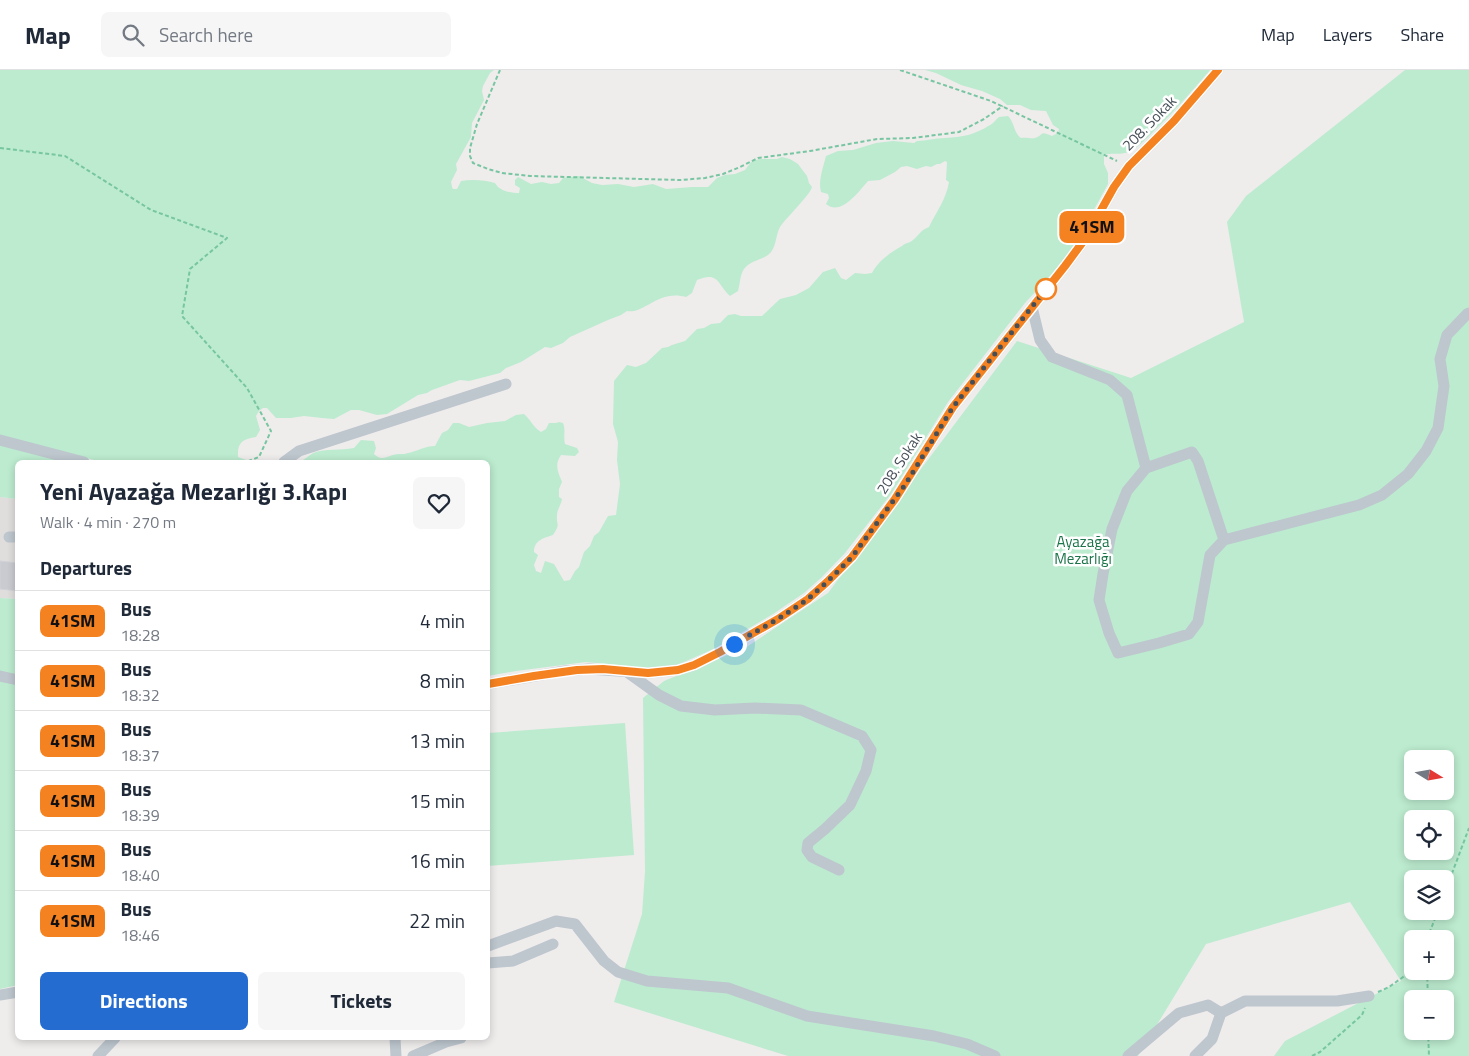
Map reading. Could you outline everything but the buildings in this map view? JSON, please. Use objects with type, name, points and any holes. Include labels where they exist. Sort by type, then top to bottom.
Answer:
[{"type":"street","name":"208. Sokak","points":[[490,684],[565,671],[596,669],[648,673],[678,670],[694,665],[720,652],[778,619],[808,599],[852,557],[895,499],[953,407],[1085,239],[1114,187],[1129,166],[1174,121],[1218,70]]},
{"type":"street","points":[[1032,307],[1040,340],[1052,357],[1110,380],[1127,395],[1146,468]]},
{"type":"street","points":[[1224,540],[1198,461],[1192,452],[1146,468],[1127,491],[1112,529],[1099,600],[1109,633],[1118,653],[1189,634],[1198,622],[1210,555],[1224,540],[1359,505],[1382,496],[1408,474],[1426,451],[1438,428],[1444,386],[1440,359],[1447,335],[1469,313]]},
{"type":"street","points":[[287,460],[300,451],[506,384]]},
{"type":"street","points":[[0,440],[76,460]]},
{"type":"street","points":[[628,672],[659,696],[681,706],[715,710],[755,708],[801,710],[862,736],[871,750],[866,771],[850,805],[808,843],[807,850],[812,857],[839,870]]},
{"type":"street","points":[[0,676],[15,679]]},
{"type":"street","points":[[490,945],[556,921],[575,924],[604,961],[618,972],[647,980],[728,988],[807,1016],[934,1036],[968,1044],[995,1056]]},
{"type":"street","points":[[490,963],[513,961],[553,944]]},
{"type":"street","points":[[0,995],[15,992]]},
{"type":"street","points":[[1195,1056],[1212,1039],[1221,1013],[1246,1002],[1337,1001],[1369,996]]},
{"type":"street","points":[[1128,1056],[1179,1012],[1208,1005],[1221,1013]]},
{"type":"street","points":[[98,1056],[112,1040]]},
{"type":"street","points":[[395,1040],[396,1056]]},
{"type":"street","points":[[413,1056],[454,1040]]},
{"type":"path","points":[[500,70],[477,124],[470,148],[470,156],[474,163],[488,169],[502,173],[530,176],[680,180],[705,178],[723,174],[758,158],[810,152],[877,139],[913,138],[959,132],[984,119],[1002,106]]},
{"type":"path","points":[[900,70],[1002,106],[1129,166]]},
{"type":"path","points":[[0,148],[66,156],[150,210],[227,238],[190,269],[182,316],[247,388],[271,432],[259,457],[251,460]]},
{"type":"path","points":[[1453,870],[1469,828]]},
{"type":"path","points":[[1312,1056],[1320,1052],[1362,1015],[1369,996],[1389,987],[1404,976]]},
{"type":"path","points":[[1428,1040],[1429,1056]]},
{"type":"shaded area","points":[[0,497],[15,499],[15,599],[0,598]]},
{"type":"green space","points":[[0,70],[494,70],[490,73],[483,86],[484,100],[472,123],[471,137],[456,164],[457,170],[451,182],[453,189],[457,189],[461,181],[478,180],[495,183],[502,190],[519,193],[520,188],[515,185],[515,180],[518,177],[531,184],[542,182],[551,184],[559,183],[563,178],[579,176],[592,183],[602,185],[618,184],[634,187],[653,184],[666,189],[708,187],[717,178],[745,170],[751,162],[759,159],[777,159],[782,157],[798,164],[812,187],[780,227],[771,252],[746,266],[738,291],[730,296],[714,278],[697,280],[692,293],[686,297],[667,296],[640,309],[627,311],[570,337],[563,343],[551,348],[545,347],[500,373],[469,381],[460,380],[418,395],[387,414],[377,415],[359,410],[351,410],[334,419],[304,416],[276,418],[267,408],[263,408],[256,416],[260,430],[256,437],[244,440],[239,448],[238,457],[246,460],[94,460],[85,458],[84,460],[15,460],[15,499],[0,497]]},
{"type":"green space","points":[[925,70],[1210,70],[1190,94],[1137,147],[1120,154],[1104,155],[1104,164],[1108,173],[1108,184],[1079,237],[1060,265],[1025,303],[948,402],[891,494],[845,553],[804,593],[716,648],[677,665],[648,668],[586,662],[490,676],[490,460],[303,460],[318,451],[354,448],[361,440],[374,441],[376,448],[374,454],[379,457],[406,454],[435,446],[442,433],[448,430],[453,423],[469,427],[505,421],[516,415],[524,414],[541,432],[546,429],[549,423],[563,423],[565,444],[577,448],[579,452],[575,456],[561,455],[559,459],[557,468],[562,482],[559,489],[559,497],[562,499],[557,513],[558,526],[553,535],[540,540],[534,548],[534,552],[538,555],[534,565],[536,571],[541,573],[545,561],[554,564],[564,581],[570,580],[579,567],[584,552],[590,546],[594,536],[599,532],[608,516],[616,515],[620,484],[617,460],[618,442],[613,424],[614,381],[627,365],[636,367],[646,363],[662,348],[685,341],[697,329],[720,323],[728,315],[762,316],[780,299],[796,295],[809,288],[823,272],[835,268],[841,278],[846,280],[855,273],[872,273],[885,257],[912,241],[929,227],[948,188],[949,182],[946,180],[947,162],[917,169],[907,166],[901,167],[880,180],[868,181],[844,205],[832,207],[826,204],[829,198],[828,194],[821,192],[820,188],[821,174],[826,156],[838,151],[853,150],[876,143],[893,141],[914,143],[917,141],[963,136],[992,124],[999,117],[1008,116],[1021,138],[1035,138],[1043,133],[1052,136],[1058,133],[1059,129],[1053,125],[1046,111],[1031,110],[1020,105],[1007,105],[1000,99],[961,85]]},
{"type":"green space","name":"Ayazağa Mezarlığı","points":[[1405,70],[1469,70],[1469,1056],[1274,1056],[1285,1041],[1401,981],[1350,902],[1206,944],[1138,1056],[788,1056],[614,1002],[642,914],[645,872],[643,698],[664,681],[745,648],[828,593],[1017,341],[1131,378],[1244,322],[1227,222],[1246,196]]},
{"type":"green space","points":[[0,598],[15,599],[15,986],[0,989]]},
{"type":"green space","points":[[625,723],[634,855],[490,866],[490,733]]},
{"type":"bus line","name":"41SM","points":[[490,684],[565,671],[589,669],[648,673],[678,670],[694,665],[720,652],[778,619],[808,599],[852,557],[895,499],[953,407],[1085,239],[1114,187],[1129,166],[1174,121],[1218,70]]},
{"type":"route","points":[[734,644],[778,619],[808,599],[852,557],[905,485],[953,407],[1046,289]]}]
